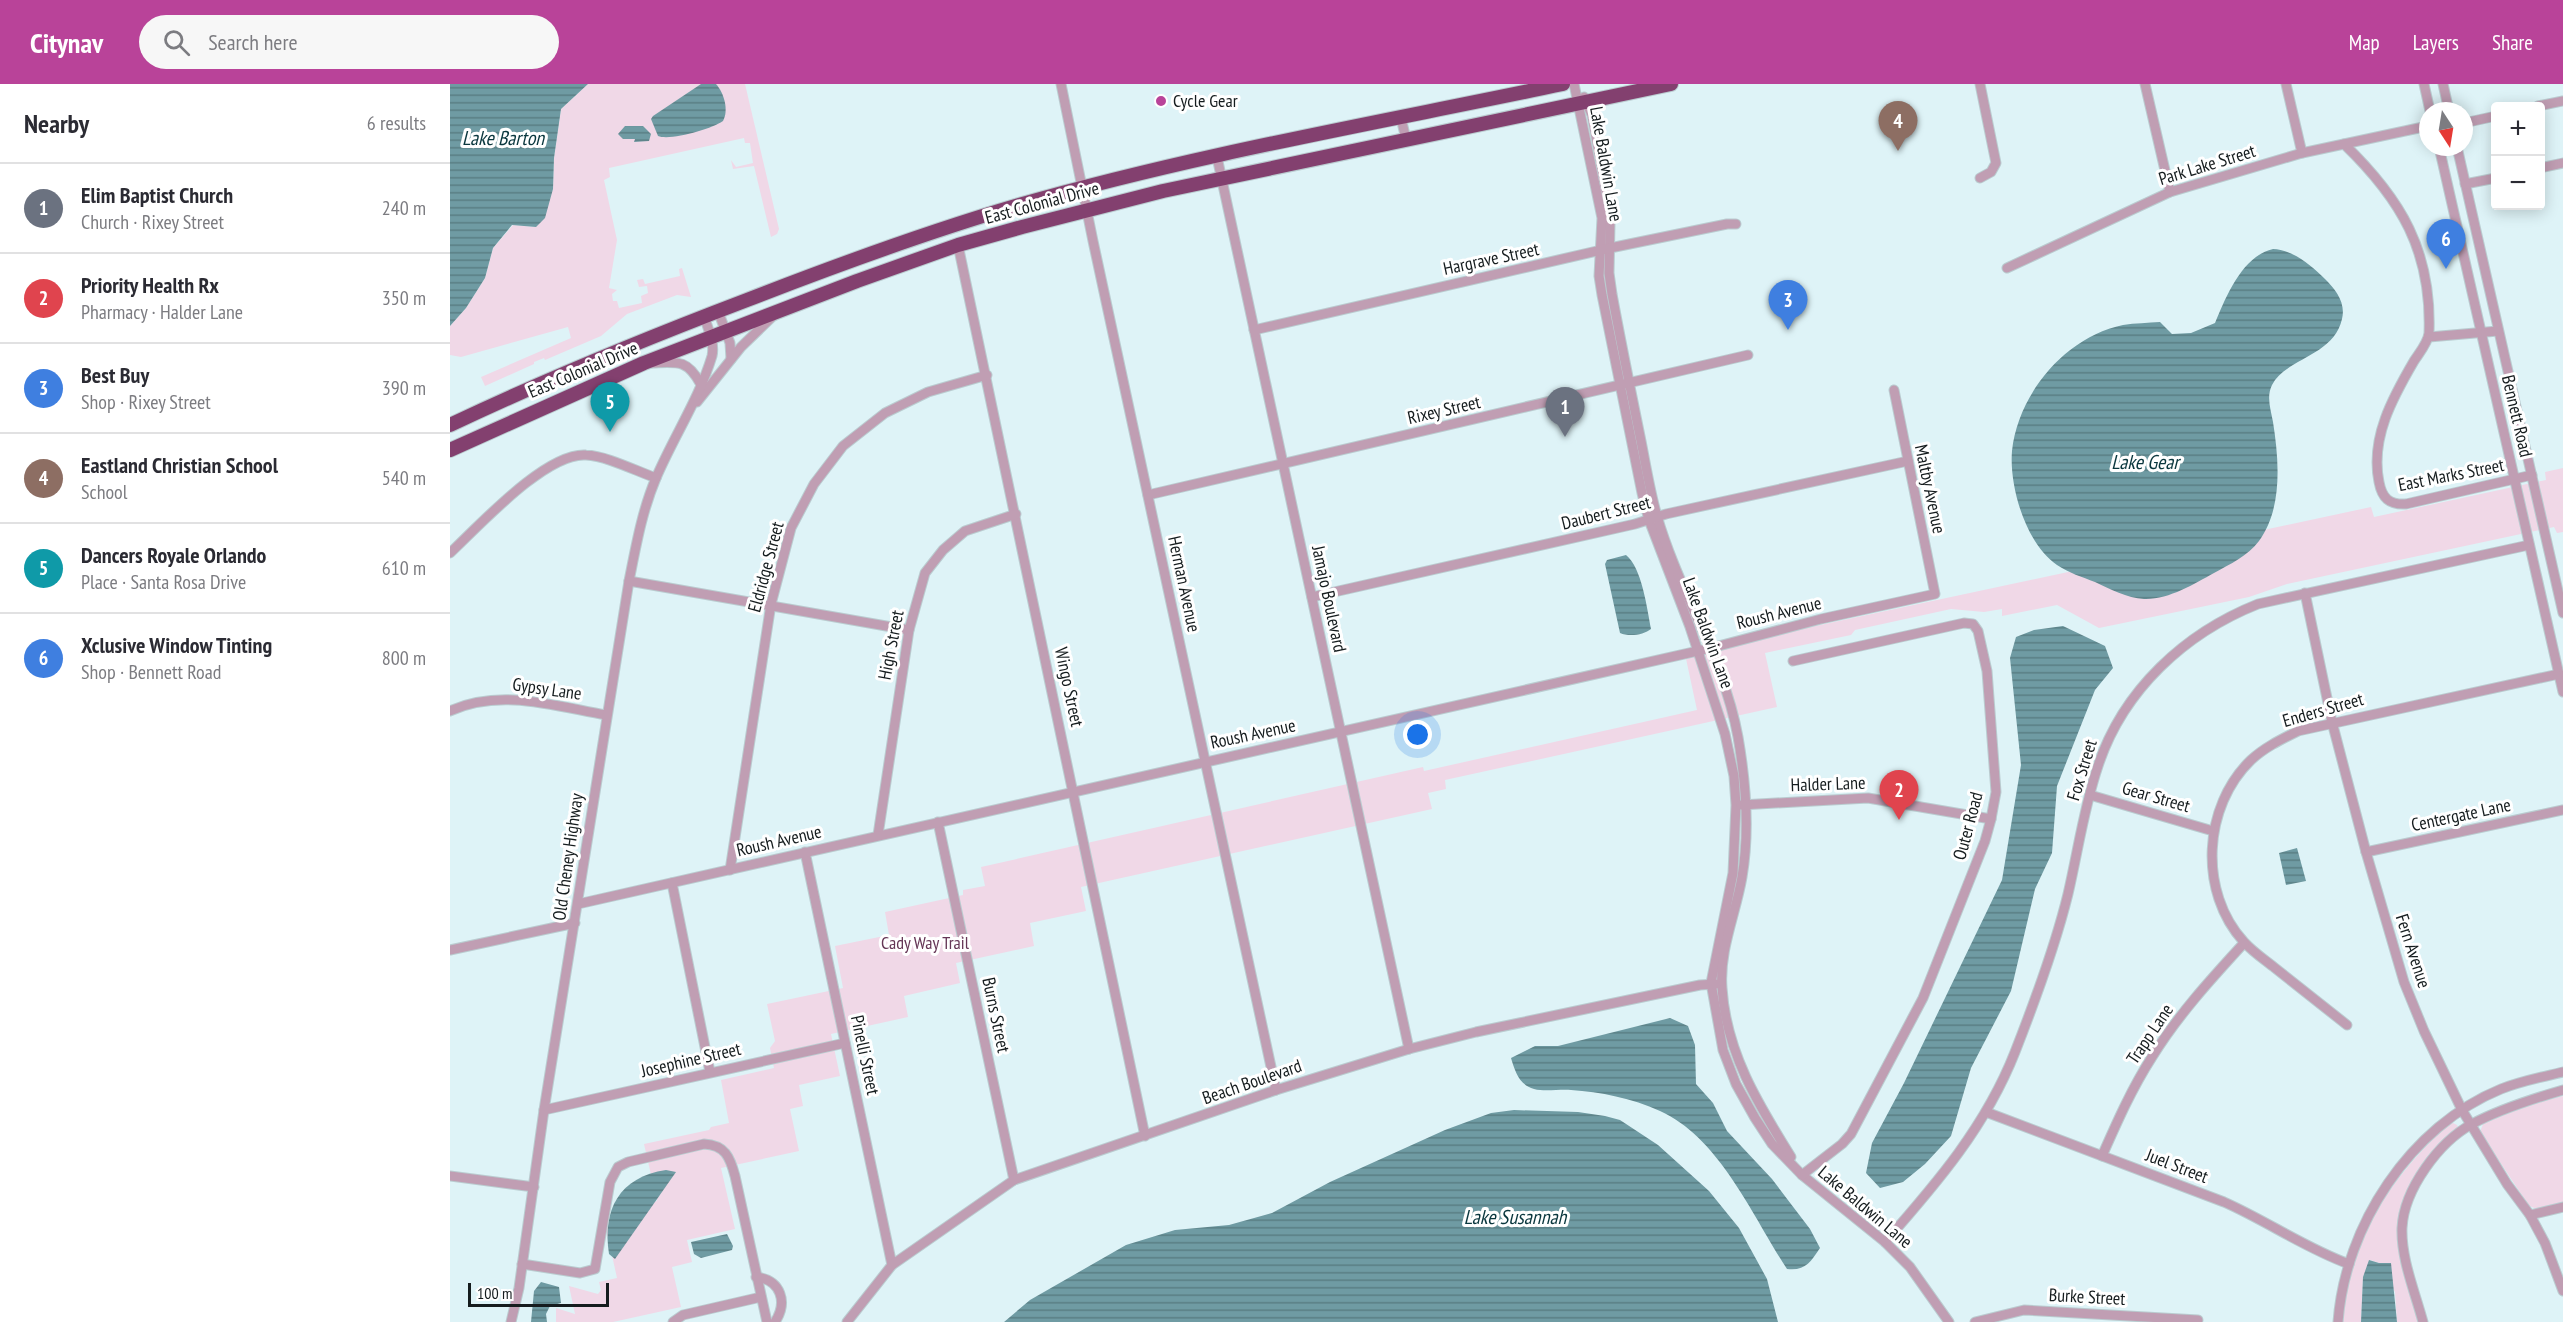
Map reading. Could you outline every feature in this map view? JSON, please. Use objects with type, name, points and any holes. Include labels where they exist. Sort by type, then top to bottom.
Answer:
[{"type":"highway","name":"East Colonial Drive","points":[[450,425],[593,361],[704,316],[905,241],[1084,188],[1217,157],[1563,84]]},
{"type":"highway","name":"East Colonial Drive","points":[[450,450],[644,363],[958,245],[1086,209],[1222,178],[1671,84]]},
{"type":"street","name":"Herman Avenue","points":[[1061,84],[1276,1090]]},
{"type":"street","name":"Lake Baldwin Lane","points":[[1574,84],[1583,102],[1602,218],[1605,250],[1599,276],[1602,295],[1653,518],[1728,743],[1741,805],[1746,841],[1743,874],[1725,950],[1722,985],[1726,1022],[1744,1076],[1761,1111],[1802,1175]]},
{"type":"street","points":[[1980,84],[1996,163],[1991,172],[1980,178]]},
{"type":"street","points":[[2145,84],[2170,192]]},
{"type":"street","points":[[2286,84],[2302,153]]},
{"type":"street","points":[[2424,84],[2428,102]]},
{"type":"street","points":[[2443,84],[2447,102]]},
{"type":"street","points":[[2545,105],[2563,101]]},
{"type":"street","points":[[2473,121],[2491,117]]},
{"type":"street","points":[[1401,118],[1406,139]]},
{"type":"street","name":"Park Lake Street","points":[[2007,268],[2170,192],[2302,153],[2419,128]]},
{"type":"street","points":[[2344,144],[2375,174],[2393,198],[2410,230],[2424,268],[2429,337],[2498,331]]},
{"type":"street","name":"Bennett Road","points":[[2441,156],[2563,692]]},
{"type":"street","name":"Bennett Road","points":[[2459,156],[2563,613]]},
{"type":"street","name":"Jamajo Boulevard","points":[[1217,157],[1409,1049]]},
{"type":"street","points":[[2545,167],[2563,163]]},
{"type":"street","points":[[2465,184],[2491,179]]},
{"type":"street","name":"Hargrave Street","points":[[1254,330],[1605,250],[1736,224]]},
{"type":"street","name":"Wingo Street","points":[[958,245],[1145,1136]]},
{"type":"street","points":[[718,311],[730,343],[731,359]]},
{"type":"street","name":"Old Cheney Highway","points":[[693,406],[749,338],[778,311]]},
{"type":"street","name":"Old Cheney Highway","points":[[511,1322],[629,581],[640,525],[656,478],[693,406],[714,349],[704,316]]},
{"type":"street","name":"East Marks Street","points":[[2429,337],[2384,417],[2377,475],[2381,492],[2389,501],[2406,504],[2532,475]]},
{"type":"street","name":"Rixey Street","points":[[1148,495],[1748,356]]},
{"type":"street","points":[[644,363],[679,362],[693,371],[700,383]]},
{"type":"street","name":"Eldridge Street","points":[[730,870],[771,604],[791,528],[814,484],[843,446],[885,413],[928,392],[987,375]]},
{"type":"street","name":"Maltby Avenue","points":[[1894,390],[1935,594]]},
{"type":"street","points":[[450,553],[538,473],[557,460],[573,454],[589,455],[656,478]]},
{"type":"street","name":"Daubert Street","points":[[1312,597],[1908,461]]},
{"type":"street","name":"High Street","points":[[878,835],[909,630],[925,573],[943,550],[965,531],[1016,514]]},
{"type":"street","name":"Lake Baldwin Lane","points":[[1653,518],[1711,648],[1738,735],[1741,805],[1732,873],[1711,983],[1723,1050],[1736,1084],[1772,1144],[1802,1175],[1886,1242],[1910,1267],[1949,1322]]},
{"type":"street","name":"Fox Street","points":[[1886,1242],[1936,1185],[1964,1148],[1986,1112],[2014,1054],[2058,929],[2090,795],[2110,735],[2137,692],[2180,649],[2230,616],[2258,604],[2529,545]]},
{"type":"street","points":[[629,581],[771,604],[909,630]]},
{"type":"street","name":"Fern Avenue","points":[[2305,593],[2332,722],[2366,852],[2404,982],[2428,1040],[2462,1110],[2507,1184],[2530,1215],[2545,1243],[2563,1291]]},
{"type":"street","name":"Roush Avenue","points":[[578,904],[1698,651],[1935,594]]},
{"type":"street","name":"Outer Road","points":[[1793,661],[1964,623],[1976,626],[1987,671],[1996,792],[1986,841],[1927,989],[1851,1134],[1842,1144],[1802,1175]]},
{"type":"street","name":"Enders Street","points":[[2347,1025],[2244,943],[2229,922],[2220,902],[2211,856],[2213,831],[2235,779],[2252,759],[2274,742],[2298,731],[2559,674]]},
{"type":"street","name":"Gypsy Lane","points":[[450,711],[485,700],[512,699],[606,715]]},
{"type":"street","name":"Gear Street","points":[[2090,795],[2213,831]]},
{"type":"street","name":"Halder Lane","points":[[1741,805],[1868,798],[1991,819]]},
{"type":"street","name":"Centergate Lane","points":[[2366,852],[2563,810]]},
{"type":"street","name":"Burns Street","points":[[938,822],[1014,1180]]},
{"type":"street","name":"Pinelli Street","points":[[805,852],[892,1265]]},
{"type":"street","points":[[672,884],[710,1072]]},
{"type":"street","points":[[450,950],[575,923]]},
{"type":"street","name":"Trapp Lane","points":[[2102,1155],[2129,1097],[2151,1058],[2201,989],[2244,943]]},
{"type":"street","name":"Beach Boulevard","points":[[847,1322],[892,1265],[1014,1180],[1276,1090],[1409,1049],[1476,1032],[1711,983],[1722,985]]},
{"type":"street","name":"Josephine Street","points":[[543,1110],[845,1043]]},
{"type":"street","points":[[2338,1322],[2349,1264],[2364,1225],[2395,1173],[2415,1149],[2462,1110],[2500,1089],[2563,1072]]},
{"type":"street","points":[[2423,1322],[2404,1248],[2402,1227],[2406,1206],[2416,1181],[2451,1140],[2470,1125],[2505,1109],[2563,1090]]},
{"type":"street","name":"Juel Street","points":[[1986,1112],[2224,1202],[2256,1216],[2304,1245],[2349,1264]]},
{"type":"street","points":[[522,1264],[580,1273],[595,1269],[610,1182],[618,1167],[628,1161],[704,1144],[716,1145],[725,1151],[730,1159],[767,1322]]},
{"type":"street","points":[[450,1176],[534,1187]]},
{"type":"street","points":[[2530,1215],[2563,1207]]},
{"type":"street","points":[[756,1277],[769,1279],[779,1290],[781,1312],[775,1322]]},
{"type":"street","points":[[673,1322],[683,1315],[761,1297]]},
{"type":"street","name":"Burke Street","points":[[1975,1322],[2024,1310],[2198,1320]]},
{"type":"green space","points":[[588,84],[745,84],[779,229],[777,234],[771,237],[754,166],[733,169],[731,160],[736,167],[753,163],[750,143],[745,143],[744,138],[609,168],[610,177],[604,180],[617,240],[609,288],[617,290],[612,294],[613,301],[617,301],[619,308],[642,303],[641,296],[648,293],[647,286],[639,287],[637,280],[643,279],[645,284],[680,276],[679,269],[682,268],[691,297],[677,295],[627,314],[601,336],[545,360],[544,358],[534,362],[485,386],[481,377],[571,338],[568,327],[461,357],[450,355],[450,326],[466,308],[485,278],[493,248],[513,225],[536,227],[553,189],[554,158],[561,109]]},
{"type":"green space","name":"Cady Way Trail","points":[[2563,468],[2563,532],[2557,533],[2554,527],[2287,584],[2249,597],[2099,628],[2057,605],[2002,616],[2002,609],[1984,612],[1951,609],[1855,630],[1851,635],[1765,653],[1777,707],[1445,780],[1446,789],[1428,793],[1432,809],[1081,887],[1086,911],[1030,923],[1034,946],[956,963],[960,983],[904,996],[908,1017],[831,1034],[840,1076],[799,1085],[803,1106],[790,1109],[799,1151],[721,1168],[735,1229],[687,1240],[692,1262],[672,1267],[681,1307],[613,1322],[556,1322],[556,1308],[575,1314],[569,1286],[598,1294],[601,1290],[599,1282],[617,1278],[604,1219],[657,1201],[644,1144],[709,1130],[711,1127],[729,1123],[721,1080],[774,1068],[770,1048],[775,1041],[767,1004],[843,988],[835,946],[889,935],[885,912],[963,895],[963,890],[985,886],[981,867],[1423,767],[1424,771],[1697,710],[1685,654],[2371,507],[2374,517],[2546,480],[2545,472]]},
{"type":"green space","points":[[2563,1096],[2563,1202],[2537,1209],[2529,1206],[2480,1132],[2483,1124]]},
{"type":"green space","points":[[2453,1123],[2459,1129],[2416,1174],[2406,1196],[2400,1226],[2421,1322],[2397,1322],[2395,1292],[2379,1263],[2370,1260],[2363,1277],[2361,1322],[2343,1322],[2346,1292],[2353,1264],[2376,1212],[2408,1166],[2448,1124]]},
{"type":"water","name":"Lake Barton","points":[[450,84],[588,84],[561,109],[554,158],[553,189],[545,218],[536,227],[512,225],[493,248],[485,278],[466,308],[450,326]]},
{"type":"water","points":[[701,84],[716,84],[719,88],[726,107],[723,121],[691,133],[672,137],[658,136],[651,119],[653,116]]},
{"type":"water","points":[[625,126],[643,126],[651,134],[649,141],[634,142],[635,139],[623,139],[618,134]]},
{"type":"water","name":"Lake Gear","points":[[2273,249],[2295,255],[2320,274],[2336,292],[2343,313],[2337,331],[2330,341],[2288,368],[2279,376],[2270,390],[2278,468],[2276,499],[2267,528],[2259,541],[2250,551],[2198,582],[2153,599],[2125,595],[2057,565],[2046,556],[2028,529],[2013,481],[2012,451],[2016,430],[2034,389],[2064,355],[2082,342],[2102,332],[2123,325],[2160,322],[2172,334],[2191,333],[2215,323],[2230,290],[2244,269],[2262,253]]},
{"type":"water","points":[[1626,555],[1632,561],[1640,579],[1651,629],[1636,635],[1620,633],[1605,564],[1607,560]]},
{"type":"water","points":[[2063,626],[2105,646],[2113,668],[2095,690],[2057,786],[2052,853],[2035,889],[2011,991],[1971,1068],[1951,1136],[1925,1164],[1903,1182],[1880,1188],[1866,1173],[1872,1143],[1904,1083],[2002,880],[2021,765],[2010,658],[2016,637],[2034,630]]},
{"type":"water","points":[[2297,848],[2306,881],[2286,885],[2279,853]]},
{"type":"water","points":[[1670,1018],[1688,1026],[1695,1045],[1696,1084],[1713,1103],[1727,1131],[1772,1179],[1810,1229],[1820,1248],[1810,1262],[1803,1267],[1787,1269],[1748,1203],[1718,1159],[1681,1123],[1649,1106],[1616,1096],[1571,1090],[1538,1090],[1529,1087],[1518,1077],[1511,1058],[1535,1046],[1558,1046]]},
{"type":"water","name":"Lake Susannah","points":[[1514,1110],[1578,1112],[1605,1116],[1620,1120],[1658,1145],[1709,1191],[1739,1228],[1767,1279],[1778,1322],[1004,1322],[1030,1300],[1126,1245],[1175,1230],[1229,1225],[1272,1213],[1330,1182],[1445,1130],[1491,1113]]},
{"type":"water","points":[[666,1170],[676,1172],[615,1259],[609,1254],[608,1223],[617,1198],[636,1180]]},
{"type":"water","points":[[727,1234],[733,1246],[732,1250],[701,1258],[694,1254],[691,1242]]},
{"type":"water","points":[[2369,1260],[2391,1263],[2397,1322],[2361,1322],[2363,1277]]},
{"type":"water","points":[[541,1282],[559,1287],[561,1303],[550,1306],[546,1314],[547,1322],[531,1322],[534,1291]]},
{"type":"place","name":"Cycle Gear","points":[[1161,101]]},
{"type":"place","name":"Eastland Christian School","points":[[1898,151]]},
{"type":"place","name":"Xclusive Window Tinting","points":[[2446,269]]},
{"type":"place","name":"Best Buy","points":[[1788,330]]},
{"type":"place","name":"Dancers Royale Orlando","points":[[610,432]]},
{"type":"place","name":"Elim Baptist Church","points":[[1565,437]]},
{"type":"place","name":"Priority Health Rx","points":[[1899,820]]}]
